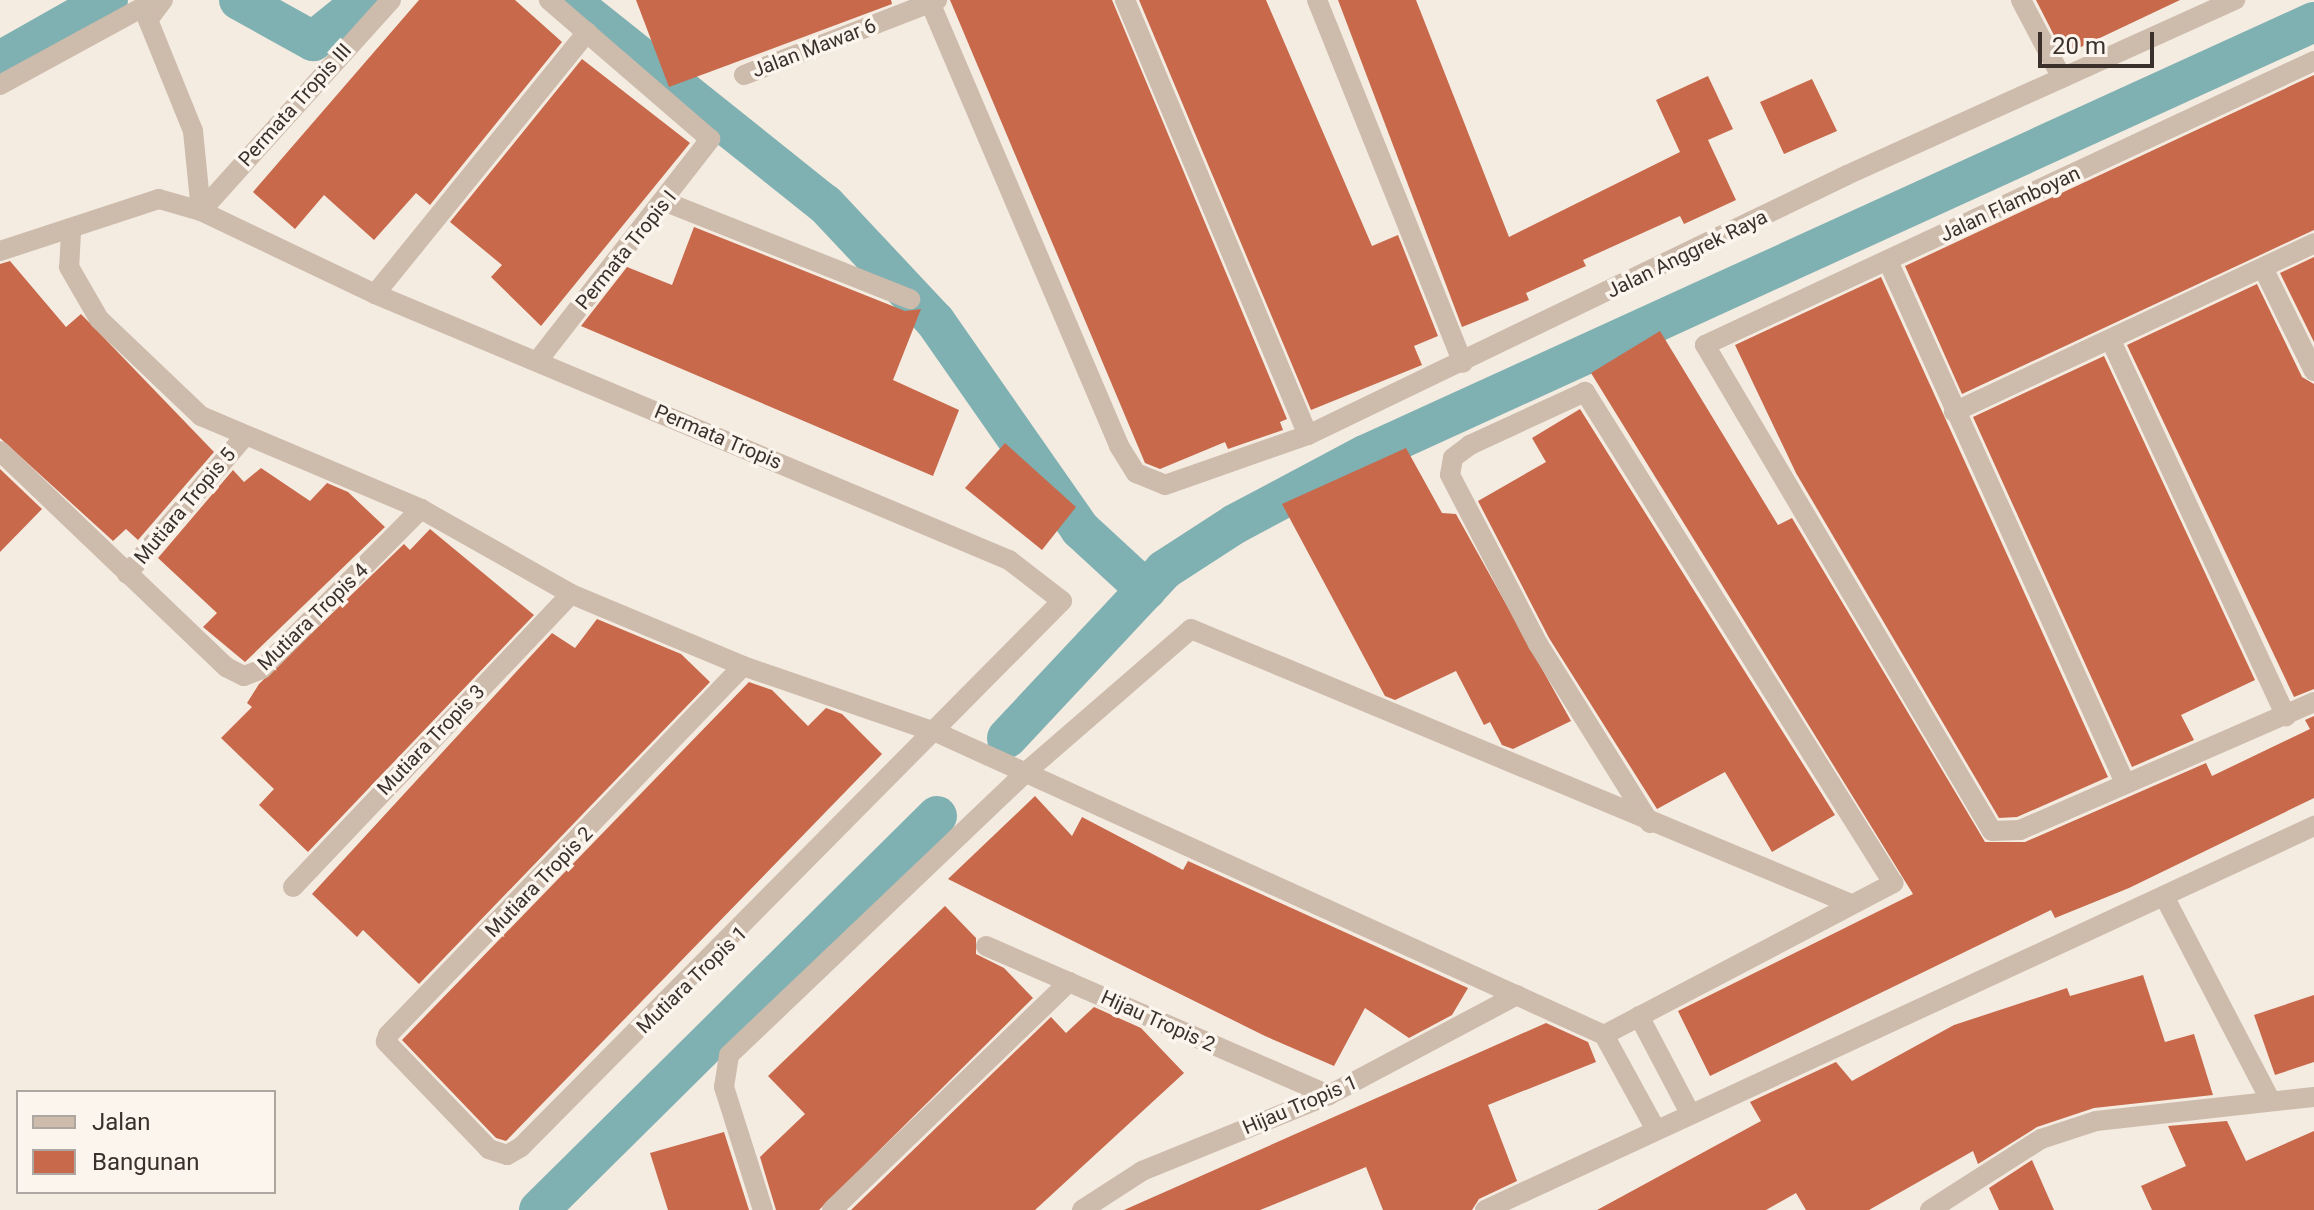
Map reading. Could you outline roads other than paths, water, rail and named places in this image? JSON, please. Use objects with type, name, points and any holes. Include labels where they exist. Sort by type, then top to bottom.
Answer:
[{"type":"street","points":[[0,85],[156,0]]},
{"type":"street","points":[[163,0],[148,20],[193,131],[201,211]]},
{"type":"street","name":"Permata Tropis III","points":[[201,211],[391,0]]},
{"type":"street","points":[[375,294],[587,32],[549,0]]},
{"type":"street","points":[[1125,0],[1308,435]]},
{"type":"street","points":[[1317,0],[1463,363]]},
{"type":"street","points":[[2021,0],[2062,78]]},
{"type":"street","name":"Jalan Anggrek Raya","points":[[932,1],[1136,473],[1165,485],[1308,435],[2062,78],[2235,0]]},
{"type":"street","name":"Jalan Mawar 6","points":[[744,75],[932,1]]},
{"type":"street","name":"Permata Tropis I","points":[[539,359],[666,202],[710,139],[587,32]]},
{"type":"street","name":"Jalan Flamboyan","points":[[2125,783],[2020,830],[1992,831],[1705,345],[2314,61]]},
{"type":"street","name":"Permata Tropis","points":[[0,251],[71,232],[159,199],[201,211],[375,294],[539,359],[1009,560],[1062,601],[938,733]]},
{"type":"street","points":[[666,202],[910,299]]},
{"type":"street","points":[[71,232],[69,267],[99,319],[201,416],[243,438],[421,509],[571,594],[743,666],[938,733],[1604,1035],[1655,1128]]},
{"type":"street","points":[[1954,412],[2112,343],[2314,243]]},
{"type":"street","points":[[1888,261],[2125,783],[2314,702]]},
{"type":"street","points":[[2263,268],[2314,371]]},
{"type":"street","points":[[2112,343],[2286,716]]},
{"type":"street","points":[[1604,1035],[1851,904],[1889,887],[1891,876],[1585,392],[1470,445],[1453,458],[1450,475],[1538,644],[1650,823]]},
{"type":"street","name":"Mutiara Tropis 5","points":[[127,574],[243,438]]},
{"type":"street","points":[[0,451],[127,574]]},
{"type":"street","name":"Mutiara Tropis 4","points":[[127,574],[226,667],[253,675],[421,509]]},
{"type":"street","name":"Mutiara Tropis 3","points":[[293,887],[571,594]]},
{"type":"street","points":[[763,1210],[724,1087],[729,1055],[1026,772],[1191,629],[1650,823],[1851,904]]},
{"type":"street","name":"Mutiara Tropis 2","points":[[438,1097],[386,1042],[388,1035],[743,666]]},
{"type":"street","name":"Mutiara Tropis 1","points":[[438,1097],[489,1149],[507,1155],[521,1147],[938,733]]},
{"type":"street","points":[[1485,1210],[1655,1128],[2165,898],[2314,826]]},
{"type":"street","points":[[2165,898],[2270,1100]]},
{"type":"street","name":"Hijau Tropis 2","points":[[986,946],[1329,1095]]},
{"type":"street","points":[[832,1210],[1069,982]]},
{"type":"street","name":"Hijau Tropis 1","points":[[1082,1210],[1142,1171],[1329,1095],[1517,995]]},
{"type":"street","points":[[1639,1016],[1690,1113]]},
{"type":"street","points":[[1930,1210],[2041,1139],[2096,1121],[2314,1097]]},
{"type":"waterway","points":[[0,61],[108,0]]},
{"type":"waterway","points":[[239,0],[313,41],[364,0]]},
{"type":"waterway","points":[[569,0],[825,204],[935,321],[1080,529],[1146,590]]},
{"type":"waterway","points":[[1007,738],[1164,570],[1235,524],[1365,455],[2314,22]]},
{"type":"waterway","points":[[539,1210],[937,816]]}]
